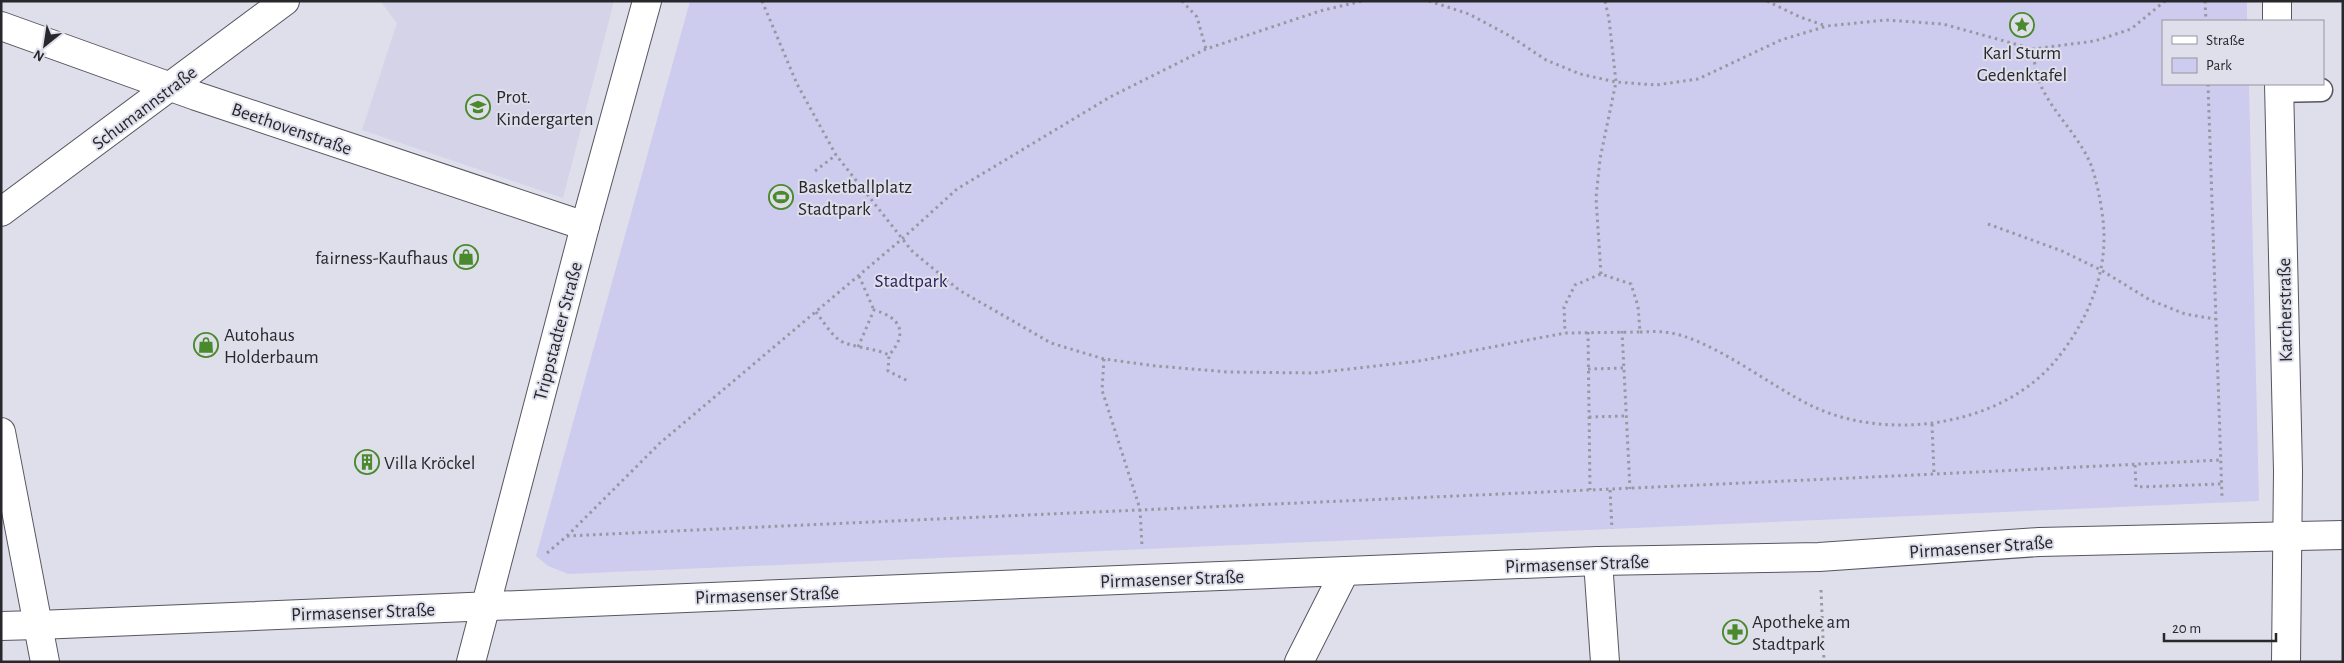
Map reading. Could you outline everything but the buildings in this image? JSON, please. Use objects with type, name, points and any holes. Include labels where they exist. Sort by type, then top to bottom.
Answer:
[{"type":"street","name":"Schumannstraße","points":[[1,212],[286,1]]},
{"type":"street","name":"Trippstadter Straße","points":[[471,662],[584,226],[647,1]]},
{"type":"street","points":[[2276,1],[2277,20]]},
{"type":"street","name":"Beethovenstraße","points":[[1,26],[171,87],[584,226]]},
{"type":"street","name":"Karcherstraße","points":[[2279,87],[2288,471],[2286,662]]},
{"type":"street","points":[[1,432],[45,662]]},
{"type":"street","name":"Pirmasenser Straße","points":[[1,626],[1345,571],[1598,562],[1819,557],[2039,542],[2343,535]]},
{"type":"street","points":[[1598,562],[1605,662]]},
{"type":"street","points":[[1299,662],[1345,571]]},
{"type":"lane","points":[[2279,87],[2322,90]]},
{"type":"path","points":[[762,1],[797,84],[836,155],[912,251],[959,290],[1051,343],[1104,359],[1228,372],[1314,373],[1419,362],[1565,333],[1665,332],[1696,341],[1816,408],[1852,420],[1891,424],[1932,424],[1971,415],[2010,400],[2043,377],[2066,348],[2090,307],[2101,270],[2103,220],[2091,166],[2072,132],[2046,96],[2037,76],[2033,49]]},
{"type":"path","points":[[1182,1],[1197,17],[1206,49]]},
{"type":"path","points":[[547,554],[660,442],[859,276],[957,189],[1110,97],[1206,49],[1320,11],[1362,1]]},
{"type":"path","points":[[1429,1],[1468,14],[1510,36],[1546,60],[1580,74],[1616,82],[1656,85],[1698,78],[1781,40],[1827,26],[1886,20],[1943,24],[2033,49],[2095,41],[2131,29],[2165,1]]},
{"type":"path","points":[[1601,274],[1596,198],[1600,159],[1616,82],[1609,19],[1605,1]]},
{"type":"path","points":[[1767,1],[1800,17],[1827,26]]},
{"type":"path","points":[[2205,1],[2206,20]]},
{"type":"path","points":[[2208,85],[2222,497]]},
{"type":"path","points":[[815,171],[836,155]]},
{"type":"path","points":[[1988,224],[2027,236],[2101,270],[2150,300],[2185,314],[2215,318]]},
{"type":"path","points":[[1565,333],[1564,307],[1575,285],[1601,274],[1631,284],[1638,306],[1640,332]]},
{"type":"path","points":[[858,347],[874,310],[859,276]]},
{"type":"path","points":[[874,310],[886,313],[896,320],[900,330],[897,346],[889,355],[888,371],[908,381]]},
{"type":"path","points":[[816,312],[840,340],[858,347],[876,349],[889,355]]},
{"type":"path","points":[[1622,331],[1630,489]]},
{"type":"path","points":[[1588,332],[1590,490]]},
{"type":"path","points":[[1104,359],[1102,390],[1140,508]]},
{"type":"path","points":[[1588,369],[1624,368]]},
{"type":"path","points":[[1589,417],[1626,416]]},
{"type":"path","points":[[1932,424],[1934,473]]},
{"type":"path","points":[[567,536],[1140,508],[1630,489],[2220,460]]},
{"type":"path","points":[[2135,465],[2136,487],[2221,484]]},
{"type":"path","points":[[1819,557],[1824,662]]},
{"type":"shaded area","name":"Prot. Kindergarten","points":[[380,1],[614,1],[563,198],[362,130],[397,23]]},
{"type":"green space","name":"Stadtpark","points":[[690,1],[2247,1],[2247,20],[2162,20],[2162,85],[2249,85],[2259,501],[568,574],[548,566],[536,556]]},
{"type":"place","name":"Karl Sturm Gedenktafel","points":[[2022,25]]},
{"type":"place","name":"Prot. Kindergarten","points":[[478,107]]},
{"type":"place","name":"Basketballplatz Stadtpark","points":[[781,197]]},
{"type":"place","name":"fairness-Kaufhaus","points":[[466,257]]},
{"type":"place","name":"Autohaus Holderbaum","points":[[206,345]]},
{"type":"place","name":"Villa Kröckel","points":[[367,462]]},
{"type":"place","name":"Apotheke am Stadtpark","points":[[1735,632]]}]
